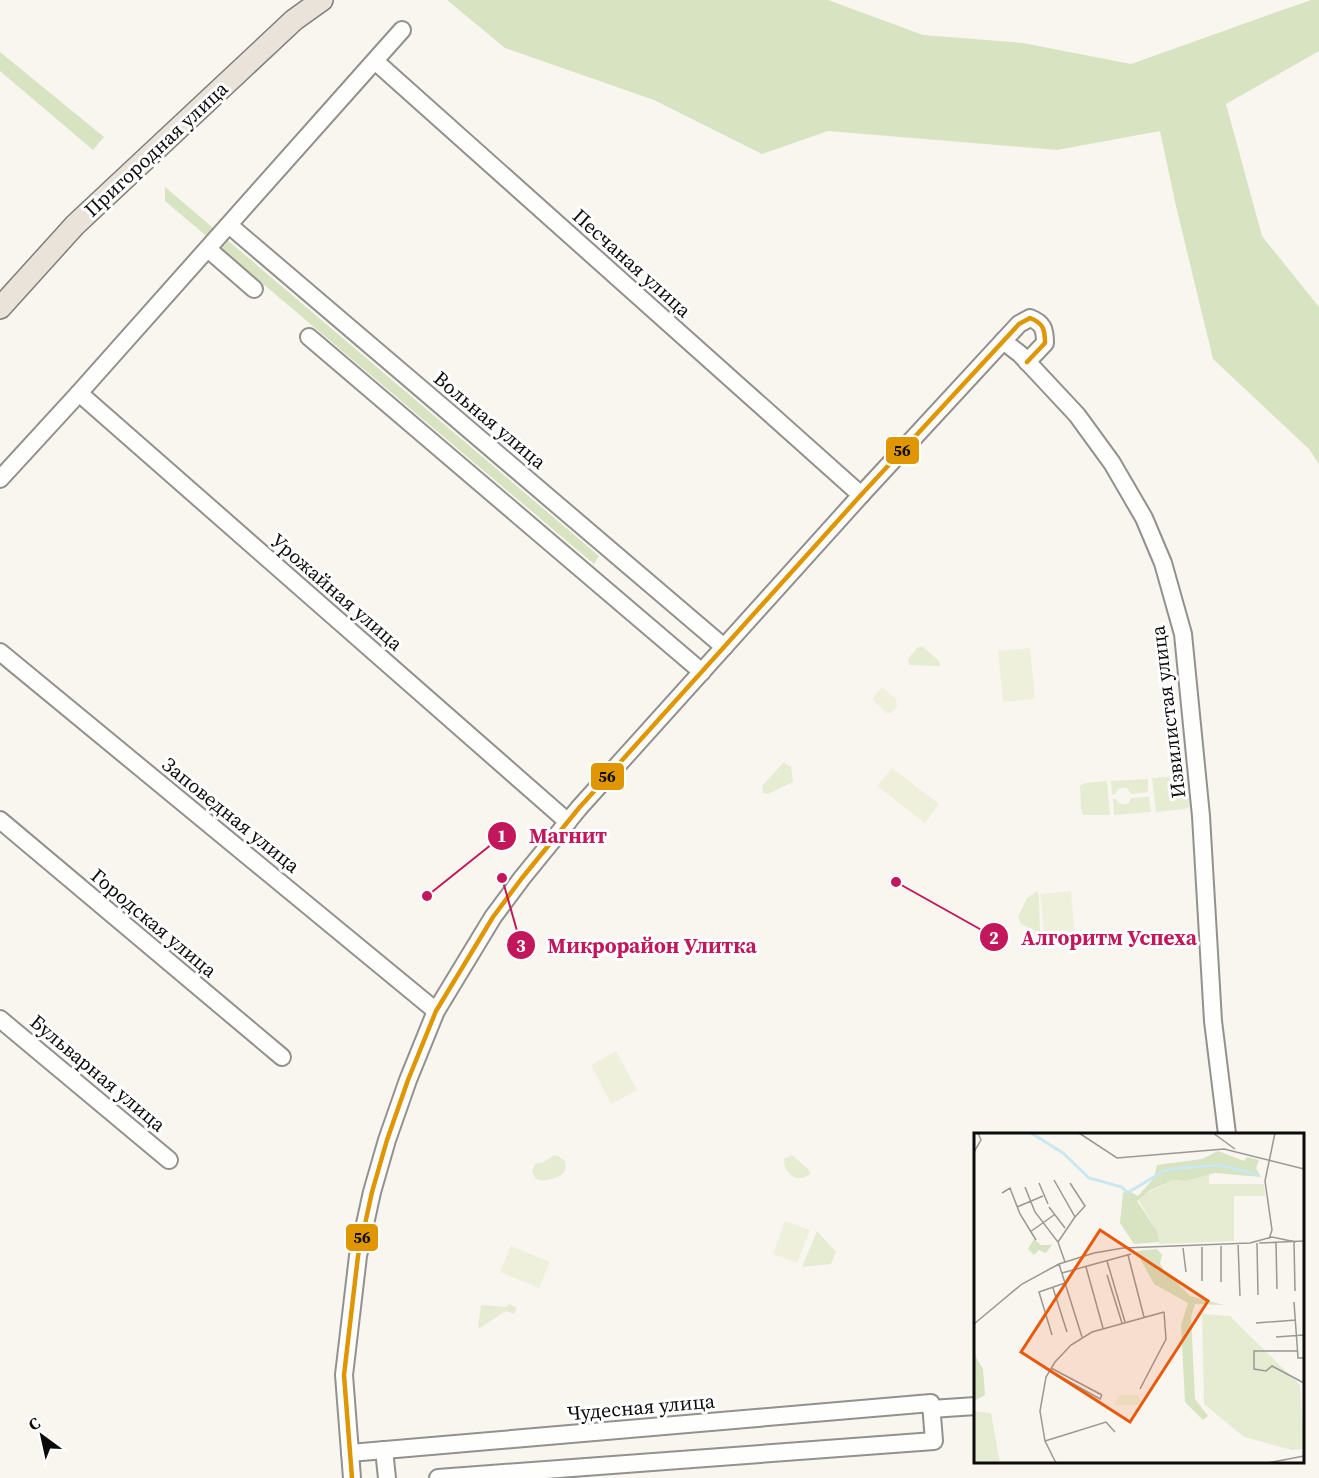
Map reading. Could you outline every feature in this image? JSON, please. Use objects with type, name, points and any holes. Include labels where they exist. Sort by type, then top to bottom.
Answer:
[{"type":"main road","name":"Пригородная улица","points":[[0,308],[75,225],[294,20],[322,0]]},
{"type":"street","points":[[0,479],[402,30]]},
{"type":"street","name":"Песчаная улица","points":[[375,61],[861,495]]},
{"type":"street","name":"Вольная улица","points":[[229,225],[724,647]]},
{"type":"street","points":[[208,249],[254,289]]},
{"type":"street","points":[[352,1478],[344,1375],[358,1256],[372,1192],[387,1140],[436,1011],[493,917],[568,822],[861,495],[1019,324],[1030,318],[1040,322],[1046,331],[1046,343],[1027,362]]},
{"type":"street","points":[[309,337],[702,672]]},
{"type":"street","name":"Извилистая улица","points":[[1003,341],[1027,362],[1077,415],[1112,463],[1144,518],[1163,563],[1183,634],[1201,816],[1213,1021],[1227,1133]]},
{"type":"street","name":"Урожайная улица","points":[[79,393],[568,822]]},
{"type":"street","name":"Заповедная улица","points":[[0,652],[436,1011]]},
{"type":"street","name":"Городская улица","points":[[0,820],[282,1057]]},
{"type":"street","name":"Бульварная улица","points":[[0,1019],[169,1160]]},
{"type":"street","name":"Чудесная улица","points":[[350,1453],[931,1403],[931,1408],[974,1406]]},
{"type":"street","points":[[438,1478],[934,1441],[931,1408]]},
{"type":"street","points":[[384,1450],[387,1478]]},
{"type":"green space","points":[[447,0],[828,0],[923,35],[1023,43],[1131,64],[1311,0],[1319,0],[1319,51],[1226,104],[1262,236],[1319,307],[1319,464],[1309,449],[1213,359],[1160,131],[1057,150],[828,131],[762,154],[654,100],[505,48]]},
{"type":"green space","points":[[0,52],[104,137],[93,150],[0,71]]},
{"type":"green space","points":[[165,187],[599,556],[594,564],[165,201]]},
{"type":"green space","points":[[922,646],[939,661],[940,666],[909,665],[908,659],[917,648]]},
{"type":"green space","points":[[1030,648],[1035,699],[1003,702],[998,651]]},
{"type":"green space","points":[[882,687],[896,699],[897,707],[890,713],[886,713],[872,699]]},
{"type":"green space","points":[[784,762],[791,767],[793,782],[768,794],[763,793],[762,786]]},
{"type":"green space","points":[[892,768],[939,804],[925,823],[877,786]]},
{"type":"green space","points":[[1181,776],[1190,779],[1193,805],[1185,809],[1156,812],[1152,778]]},
{"type":"green space","points":[[1148,779],[1148,792],[1131,794],[1127,788],[1123,788],[1112,795],[1111,781]]},
{"type":"green space","points":[[1107,781],[1110,815],[1083,815],[1080,786],[1085,783]]},
{"type":"green space","points":[[1149,797],[1151,812],[1114,815],[1113,799],[1123,804],[1129,803],[1131,798]]},
{"type":"green space","points":[[1037,891],[1040,931],[1037,932],[1021,924],[1018,917],[1027,898]]},
{"type":"green space","points":[[1071,891],[1075,936],[1045,939],[1040,894]]},
{"type":"green space","points":[[616,1051],[637,1090],[611,1104],[591,1065]]},
{"type":"green space","points":[[554,1155],[565,1161],[565,1171],[555,1178],[542,1181],[535,1178],[532,1171],[535,1164],[544,1162]]},
{"type":"green space","points":[[792,1155],[811,1174],[803,1178],[795,1178],[790,1174],[785,1167],[784,1159]]},
{"type":"green space","points":[[785,1221],[810,1230],[797,1263],[773,1254]]},
{"type":"green space","points":[[817,1231],[836,1252],[831,1264],[802,1267]]},
{"type":"green space","points":[[511,1246],[550,1262],[539,1288],[500,1272]]},
{"type":"green space","points":[[509,1304],[516,1307],[513,1314],[506,1311],[480,1328],[478,1327],[481,1306],[506,1307]]},
{"type":"transit line","name":"56","points":[[352,1478],[344,1375],[358,1256],[372,1192],[387,1140],[436,1011],[493,917],[579,808],[861,495],[1019,324],[1030,318],[1042,327],[1045,343],[1027,362]]},
{"type":"place","name":"Микрорайон Улитка","points":[[502,878]]},
{"type":"place","name":"Алгоритм Успеха","points":[[896,882]]},
{"type":"place","name":"Магнит","points":[[427,896]]}]
